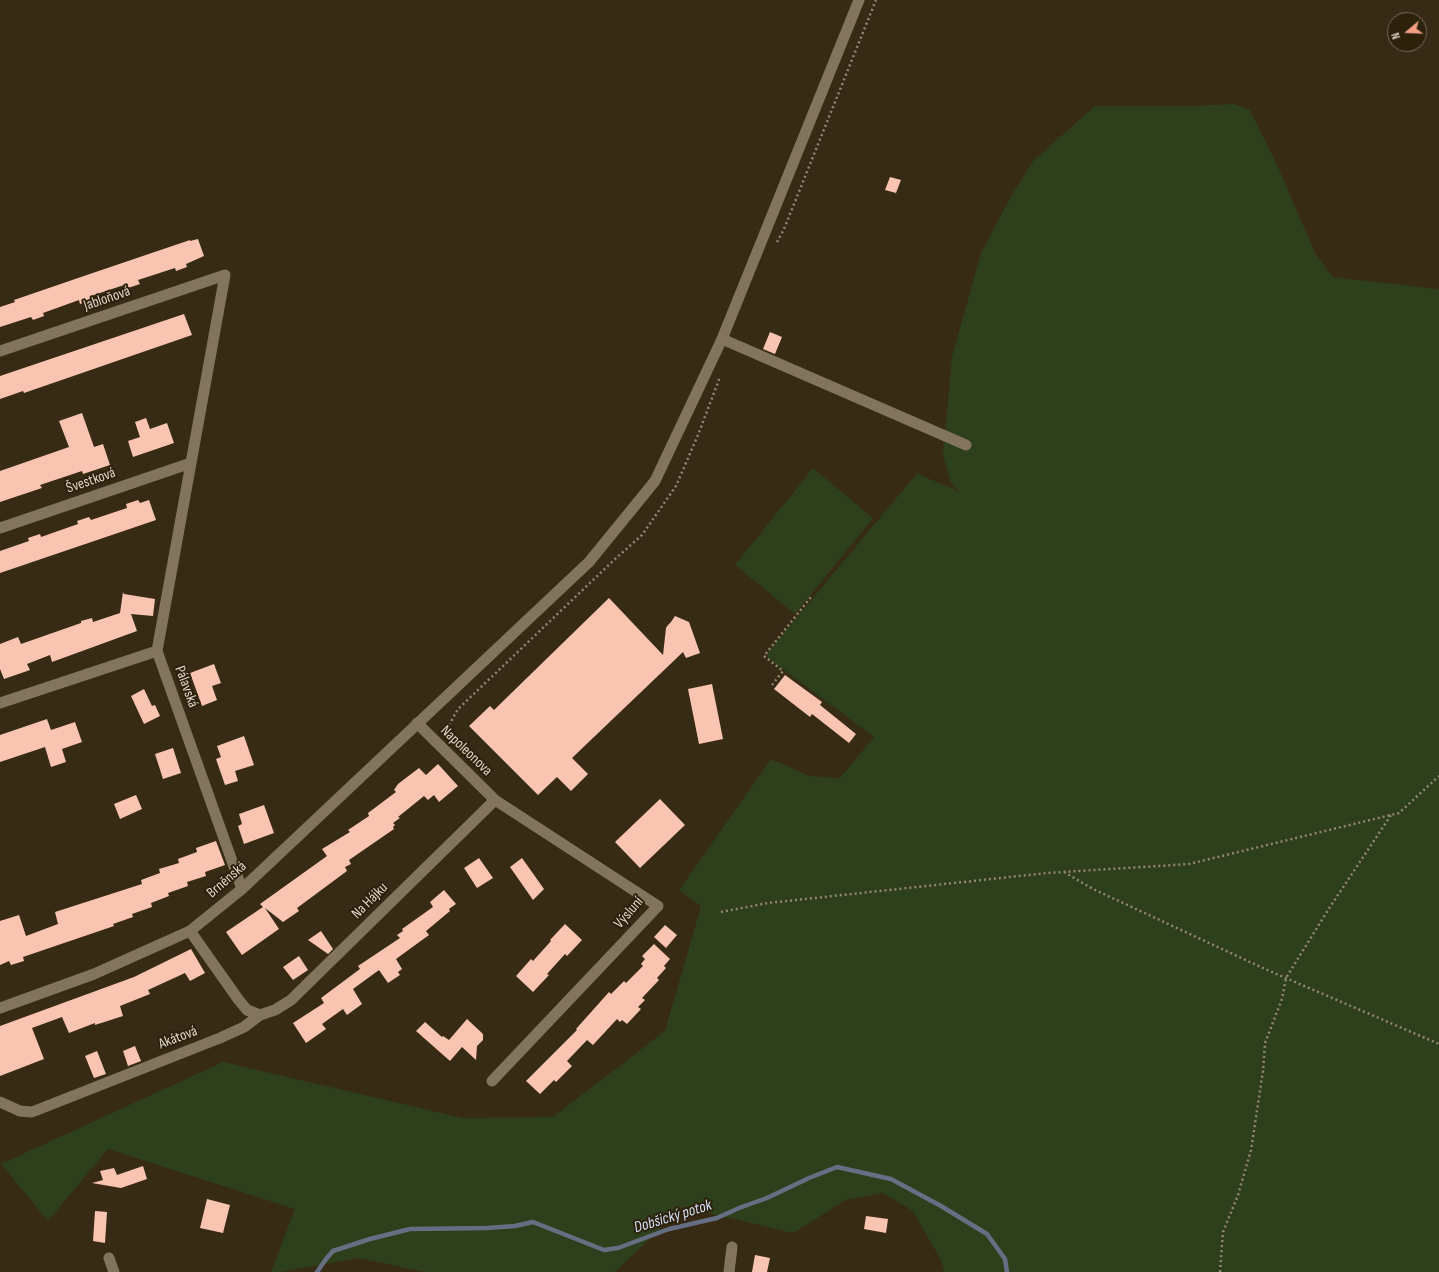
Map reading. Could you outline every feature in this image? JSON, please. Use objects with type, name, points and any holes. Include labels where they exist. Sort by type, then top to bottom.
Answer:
[{"type":"street","name":"Brněnská","points":[[0,1008],[94,974],[190,931],[242,889],[589,562],[655,481],[722,340],[859,0]]},
{"type":"street","name":"Jabloňová","points":[[0,351],[225,275],[191,463]]},
{"type":"street","points":[[722,340],[966,446]]},
{"type":"street","points":[[0,703],[157,651],[191,463]]},
{"type":"street","name":"Švestková","points":[[0,528],[191,463]]},
{"type":"street","name":"Pálavská","points":[[157,651],[242,889]]},
{"type":"street","name":"Napoleonova","points":[[417,723],[495,800]]},
{"type":"street","name":"Na Hájku","points":[[260,1015],[275,1010],[291,1000],[495,800]]},
{"type":"street","name":"Výsluní","points":[[492,1081],[658,906],[495,800]]},
{"type":"street","points":[[190,931],[238,1000],[247,1010],[260,1015]]},
{"type":"street","name":"Akátová","points":[[0,1102],[20,1111],[32,1112],[220,1038],[244,1027],[260,1015]]},
{"type":"street","points":[[729,1272],[732,1247]]},
{"type":"street","points":[[109,1258],[114,1272]]},
{"type":"path","points":[[772,685],[783,671],[764,656],[811,597]]},
{"type":"path","points":[[722,912],[768,903],[1064,871],[1189,864],[1391,815],[1399,812],[1439,776]]},
{"type":"path","points":[[1220,1272],[1224,1232],[1238,1195],[1250,1150],[1263,1071],[1265,1043],[1282,999],[1286,978],[1328,910],[1391,815]]},
{"type":"path","points":[[1064,871],[1093,889],[1286,978],[1439,1044]]},
{"type":"green space","points":[[1234,104],[1250,110],[1278,167],[1315,253],[1333,277],[1439,289],[1439,1272],[944,1272],[942,1262],[913,1211],[883,1193],[846,1200],[793,1233],[683,1207],[615,1272],[425,1272],[358,1258],[281,1272],[271,1272],[295,1209],[108,1149],[48,1221],[1,1164],[223,1062],[463,1118],[553,1117],[665,1031],[701,906],[679,890],[771,759],[810,776],[840,778],[874,737],[768,658],[768,652],[918,472],[922,476],[952,488],[960,493],[951,483],[943,455],[952,357],[981,253],[1011,196],[1034,160],[1095,106],[1190,106]]},
{"type":"green space","points":[[813,468],[873,518],[795,614],[735,565]]},
{"type":"building","points":[[890,177],[901,180],[896,193],[885,190]]},
{"type":"building","points":[[198,239],[204,256],[186,264],[187,267],[176,271],[175,268],[138,280],[140,284],[128,288],[127,284],[91,296],[92,300],[80,304],[79,300],[43,313],[44,316],[33,320],[31,317],[0,327],[0,307],[15,302],[14,300],[190,240]]},
{"type":"building","points":[[184,314],[192,335],[24,393],[23,391],[0,399],[0,376]]},
{"type":"building","points":[[770,332],[782,337],[775,354],[763,349]]},
{"type":"building","points":[[82,413],[94,447],[103,444],[110,465],[83,474],[82,471],[40,485],[42,488],[0,502],[0,471],[69,447],[59,421]]},
{"type":"building","points":[[146,418],[150,429],[167,423],[174,443],[133,457],[128,441],[140,437],[135,422]]},
{"type":"building","points":[[138,500],[140,503],[149,500],[156,520],[0,573],[0,551],[29,541],[28,538],[40,534],[41,537],[78,524],[77,521],[89,517],[91,520],[127,508],[126,504]]},
{"type":"building","points":[[123,592],[124,594],[155,599],[153,616],[131,614],[137,631],[52,662],[50,655],[27,664],[30,670],[4,679],[0,669],[0,644],[18,637],[21,644],[81,623],[81,621],[92,618],[93,622],[120,613]]},
{"type":"building","points":[[609,598],[663,655],[666,628],[675,616],[689,622],[700,653],[686,658],[683,652],[572,758],[588,774],[571,791],[557,777],[538,795],[469,726],[490,706],[494,710]]},
{"type":"building","points":[[214,664],[221,683],[212,686],[217,700],[202,706],[190,673]]},
{"type":"building","points":[[785,675],[822,702],[820,705],[856,734],[849,743],[812,714],[810,717],[774,689]]},
{"type":"building","points":[[712,684],[723,739],[699,744],[688,689]]},
{"type":"building","points":[[144,689],[152,706],[155,705],[160,716],[144,724],[131,696]]},
{"type":"building","points":[[47,719],[51,730],[75,722],[82,742],[62,749],[66,762],[51,767],[45,747],[0,762],[0,735]]},
{"type":"building","points":[[244,736],[254,765],[235,771],[238,781],[225,785],[216,759],[221,757],[217,746]]},
{"type":"building","points":[[173,748],[181,773],[163,779],[155,754]]},
{"type":"building","points":[[438,764],[458,786],[439,802],[434,795],[428,800],[424,796],[398,817],[400,818],[393,823],[395,825],[393,827],[394,829],[349,860],[351,864],[345,867],[347,871],[297,908],[299,911],[283,922],[265,908],[279,929],[242,955],[226,932],[263,907],[260,904],[327,856],[322,849],[350,832],[348,830],[369,816],[368,813],[396,792],[394,790],[398,784],[419,768],[426,775]]},
{"type":"building","points":[[136,795],[142,809],[120,819],[114,804]]},
{"type":"building","points":[[660,799],[685,825],[640,868],[615,842]]},
{"type":"building","points":[[264,805],[274,833],[244,844],[238,826],[242,824],[239,814]]},
{"type":"building","points":[[216,841],[225,865],[205,872],[206,876],[187,882],[188,886],[168,893],[169,896],[151,903],[152,907],[132,914],[133,917],[113,924],[114,926],[23,957],[24,961],[11,965],[9,961],[0,965],[0,921],[19,915],[26,936],[58,924],[55,912],[142,884],[141,880],[160,873],[159,869],[179,863],[178,859],[197,852],[196,848]]},
{"type":"building","points":[[479,858],[493,878],[477,888],[464,868]]},
{"type":"building","points":[[522,858],[544,889],[533,900],[510,867]]},
{"type":"building","points":[[444,890],[456,904],[426,931],[429,935],[396,959],[402,969],[398,972],[400,975],[388,983],[379,970],[353,989],[362,1004],[347,1015],[343,1009],[322,1024],[326,1029],[306,1043],[293,1023],[324,1003],[321,998],[360,969],[358,966],[400,938],[397,935],[403,931],[402,929],[433,907],[430,902]]},
{"type":"building","points":[[565,924],[582,940],[567,956],[565,954],[547,974],[549,975],[533,992],[516,976],[531,959],[533,961]]},
{"type":"building","points":[[665,925],[677,935],[666,948],[654,937]]},
{"type":"building","points":[[321,931],[333,949],[328,954],[308,940]]},
{"type":"building","points":[[654,944],[670,959],[664,966],[666,968],[657,978],[659,980],[642,998],[645,1000],[638,1007],[641,1009],[627,1024],[622,1020],[620,1022],[617,1019],[593,1045],[587,1040],[567,1061],[572,1066],[556,1082],[554,1080],[540,1094],[526,1081],[577,1030],[576,1029],[609,992],[611,994],[624,981],[626,983],[643,966],[641,964],[645,959],[642,956]]},
{"type":"building","points":[[191,949],[205,973],[190,981],[185,973],[148,990],[150,994],[120,1006],[123,1016],[95,1025],[95,1023],[69,1033],[62,1017],[32,1028],[44,1059],[0,1076],[0,1026],[134,977]]},
{"type":"building","points":[[299,956],[308,970],[293,980],[283,967]]},
{"type":"building","points":[[467,1019],[483,1034],[483,1040],[477,1046],[476,1060],[462,1047],[450,1061],[416,1031],[425,1022],[442,1037],[443,1036],[449,1040]]},
{"type":"building","points":[[135,1046],[141,1061],[128,1066],[123,1051]]},
{"type":"building","points":[[97,1051],[106,1074],[94,1078],[85,1056]]},
{"type":"building","points":[[143,1166],[147,1179],[121,1188],[92,1183],[103,1180],[100,1171],[114,1168],[117,1175]]},
{"type":"building","points":[[207,1199],[230,1205],[223,1233],[200,1228]]},
{"type":"building","points":[[95,1211],[107,1212],[105,1243],[93,1241]]},
{"type":"building","points":[[866,1216],[888,1219],[886,1233],[864,1229]]},
{"type":"building","points":[[755,1255],[770,1258],[767,1272],[752,1272]]},
{"type":"waterway","name":"Dobšický potok","points":[[317,1272],[333,1251],[370,1239],[410,1229],[487,1228],[515,1226],[533,1222],[604,1250],[618,1248],[669,1229],[717,1218],[837,1167],[891,1179],[941,1206],[987,1234],[1005,1259],[1007,1272]]}]
